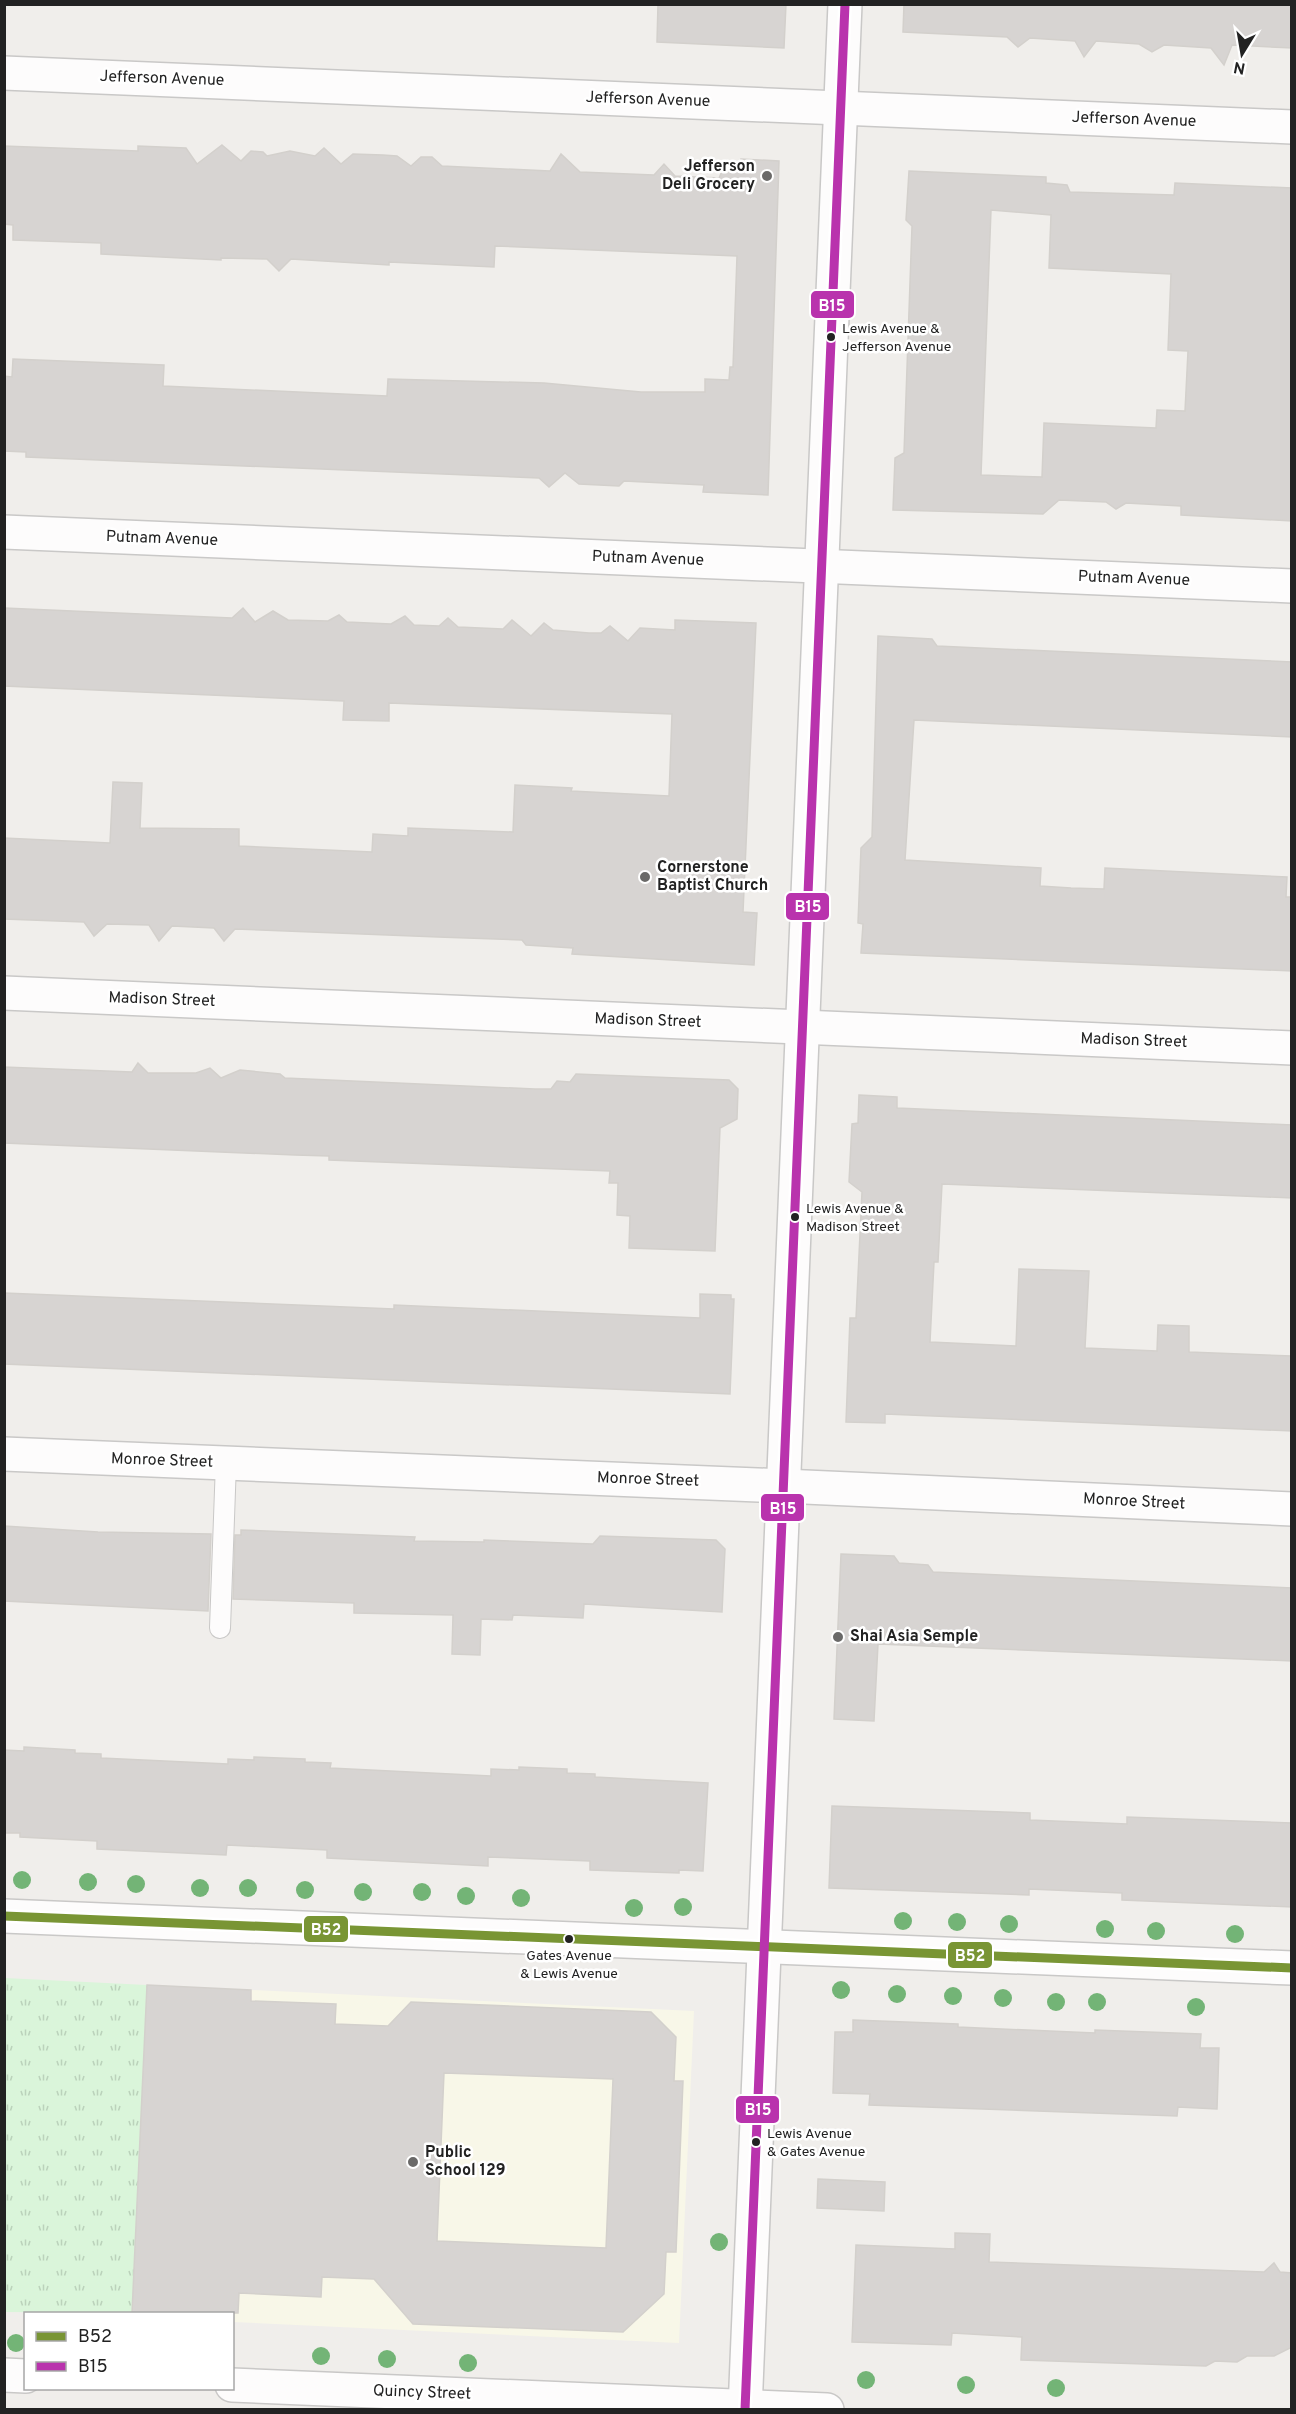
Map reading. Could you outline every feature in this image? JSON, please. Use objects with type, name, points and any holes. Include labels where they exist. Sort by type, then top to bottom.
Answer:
[{"type":"street","points":[[745,2408],[845,4]]},
{"type":"street","name":"Jefferson Avenue","points":[[4,73],[1292,127]]},
{"type":"street","name":"Putnam Avenue","points":[[4,532],[1292,586]]},
{"type":"street","name":"Madison Street","points":[[4,993],[1292,1048]]},
{"type":"street","name":"Monroe Street","points":[[4,1455],[1292,1509]]},
{"type":"street","points":[[4,1916],[1292,1968]]},
{"type":"street","points":[[4,2375],[24,2376]]},
{"type":"street","name":"Quincy Street","points":[[234,2385],[745,2408],[826,2409]]},
{"type":"lane","points":[[220,1628],[226,1463]]},
{"type":"shaded area","name":"Public School 129","points":[[147,1985],[694,2011],[679,2343],[234,2322],[234,2312],[132,2312]]},
{"type":"green space","points":[[5,1978],[147,1985],[132,2312],[5,2312]]},
{"type":"building","points":[[658,4],[786,4],[784,48],[657,42]]},
{"type":"building","points":[[904,4],[1292,4],[1292,48],[1232,45],[1224,65],[1211,48],[1164,45],[1152,52],[1139,44],[1096,41],[1084,57],[1075,41],[1030,38],[1018,47],[1007,37],[903,32]]},
{"type":"building","points":[[222,145],[241,161],[251,151],[263,152],[267,156],[290,151],[315,156],[324,148],[341,164],[353,154],[383,155],[397,156],[411,166],[421,157],[432,157],[442,166],[550,171],[561,154],[580,172],[654,175],[664,164],[675,176],[719,178],[724,167],[741,167],[741,159],[779,161],[768,495],[703,492],[704,485],[624,481],[619,486],[579,484],[565,473],[549,487],[539,478],[26,457],[26,452],[4,451],[4,376],[12,377],[13,359],[164,365],[163,386],[387,396],[388,379],[544,383],[641,392],[705,392],[705,379],[729,380],[730,367],[733,367],[737,256],[495,246],[494,267],[389,262],[389,265],[291,259],[279,271],[267,259],[221,258],[221,260],[101,254],[101,243],[13,240],[13,225],[4,224],[4,146],[138,151],[138,146],[186,148],[197,164]]},
{"type":"building","points":[[909,171],[1046,177],[1046,183],[1067,185],[1070,192],[1174,195],[1175,183],[1292,188],[1292,521],[1181,515],[1181,506],[1126,503],[1116,509],[1106,502],[1059,500],[1043,514],[893,510],[895,458],[904,453],[912,226],[906,220]],"holes":[[[991,210],[1051,215],[1049,268],[1171,274],[1168,350],[1188,351],[1185,411],[1157,410],[1156,428],[1044,423],[1042,477],[981,475]]]},
{"type":"building","points":[[4,608],[232,618],[243,608],[255,622],[273,611],[288,620],[328,621],[339,615],[347,622],[391,624],[405,616],[414,625],[439,626],[448,618],[458,627],[503,629],[512,620],[531,636],[544,623],[553,630],[589,633],[601,633],[610,626],[628,641],[640,628],[675,630],[675,620],[756,623],[743,912],[757,913],[754,965],[572,954],[573,948],[526,945],[522,940],[235,929],[224,941],[214,928],[172,926],[159,941],[149,925],[107,924],[94,936],[84,922],[4,919],[4,838],[110,843],[113,782],[142,783],[140,828],[239,829],[239,846],[372,852],[373,834],[408,836],[408,828],[513,832],[515,785],[572,788],[571,791],[669,796],[672,714],[389,703],[389,721],[343,720],[344,701],[4,686]]},
{"type":"building","points":[[878,636],[932,639],[937,646],[1292,662],[1292,737],[914,720],[905,860],[1041,868],[1040,886],[1071,888],[1104,889],[1105,868],[1287,877],[1286,897],[1292,897],[1292,971],[861,953],[863,924],[858,923],[861,848],[872,837]]},
{"type":"building","points":[[138,1063],[148,1073],[196,1073],[210,1068],[221,1078],[240,1070],[280,1074],[285,1078],[535,1089],[551,1089],[557,1081],[570,1082],[576,1074],[729,1080],[738,1089],[737,1119],[720,1128],[715,1251],[629,1248],[630,1216],[617,1215],[618,1183],[609,1183],[610,1171],[329,1160],[329,1156],[4,1143],[4,1067],[132,1072]]},
{"type":"building","points":[[859,1095],[897,1097],[897,1108],[1292,1125],[1292,1198],[942,1184],[938,1262],[934,1262],[930,1342],[1016,1346],[1019,1269],[1089,1271],[1085,1348],[1157,1351],[1158,1325],[1189,1326],[1189,1352],[1292,1356],[1292,1431],[885,1414],[885,1423],[846,1422],[850,1318],[856,1318],[862,1192],[849,1182],[852,1124],[858,1123]]},
{"type":"building","points":[[4,1293],[394,1309],[394,1305],[700,1318],[700,1294],[731,1295],[731,1299],[734,1299],[730,1394],[4,1364]]},
{"type":"building","points":[[4,1526],[98,1532],[211,1534],[208,1611],[4,1601]]},
{"type":"building","points":[[241,1530],[415,1537],[414,1541],[484,1542],[484,1540],[593,1544],[600,1536],[716,1540],[725,1549],[722,1612],[584,1604],[583,1618],[513,1615],[512,1620],[481,1619],[480,1655],[452,1654],[453,1615],[354,1613],[354,1603],[233,1599],[235,1535],[241,1535]]},
{"type":"building","points":[[841,1554],[894,1556],[899,1563],[928,1565],[933,1572],[1292,1588],[1292,1661],[878,1644],[874,1721],[834,1719]]},
{"type":"building","points":[[24,1747],[75,1750],[75,1753],[101,1754],[101,1758],[228,1764],[228,1759],[254,1760],[254,1757],[305,1759],[305,1762],[331,1763],[330,1768],[491,1776],[491,1769],[519,1770],[519,1767],[567,1769],[567,1773],[595,1774],[595,1777],[708,1783],[703,1871],[679,1870],[679,1873],[590,1870],[590,1861],[488,1857],[488,1866],[327,1858],[327,1850],[227,1845],[226,1855],[97,1849],[97,1841],[20,1837],[20,1833],[4,1833],[4,1750],[24,1751]]},
{"type":"building","points":[[832,1806],[1030,1813],[1030,1820],[1127,1824],[1127,1817],[1292,1823],[1292,1907],[1122,1900],[1122,1893],[1029,1889],[1029,1895],[829,1888]]},
{"type":"building","name":"Public School 129","points":[[147,1985],[251,1990],[251,2001],[336,2004],[335,2024],[388,2026],[411,2002],[651,2012],[676,2037],[674,2081],[683,2081],[676,2252],[666,2252],[664,2294],[623,2332],[413,2324],[374,2279],[322,2277],[321,2297],[239,2293],[238,2313],[132,2312]],"holes":[[[444,2073],[613,2079],[606,2248],[437,2241]]]},
{"type":"building","points":[[853,2020],[1095,2033],[1095,2030],[1201,2034],[1200,2048],[1219,2048],[1217,2109],[1178,2107],[1177,2116],[869,2105],[870,2094],[833,2093],[835,2032],[853,2032]]},
{"type":"building","points":[[818,2179],[885,2182],[884,2211],[817,2208]]},
{"type":"building","points":[[955,2233],[990,2234],[989,2262],[1264,2272],[1274,2263],[1280,2272],[1292,2273],[1292,2347],[1274,2356],[1247,2356],[1237,2362],[1215,2361],[1206,2366],[1021,2360],[1022,2337],[952,2333],[951,2345],[852,2342],[856,2245],[955,2249]]},
{"type":"transit line","name":"B15","points":[[745,2410],[845,4]]},
{"type":"transit line","name":"B52","points":[[4,1916],[1292,1968]]},
{"type":"place","name":"Jefferson Deli Grocery","points":[[767,176]]},
{"type":"place","name":"Lewis Avenue & Jefferson Avenue","points":[[831,337]]},
{"type":"place","name":"Cornerstone Baptist Church","points":[[645,877]]},
{"type":"place","name":"Lewis Avenue & Madison Street","points":[[795,1217]]},
{"type":"place","name":"Shai Asia Semple","points":[[838,1637]]},
{"type":"place","name":"Gates Avenue & Lewis Avenue","points":[[569,1939]]},
{"type":"place","name":"Lewis Avenue & Gates Avenue","points":[[756,2142]]},
{"type":"place","name":"Public School 129","points":[[413,2162]]}]
